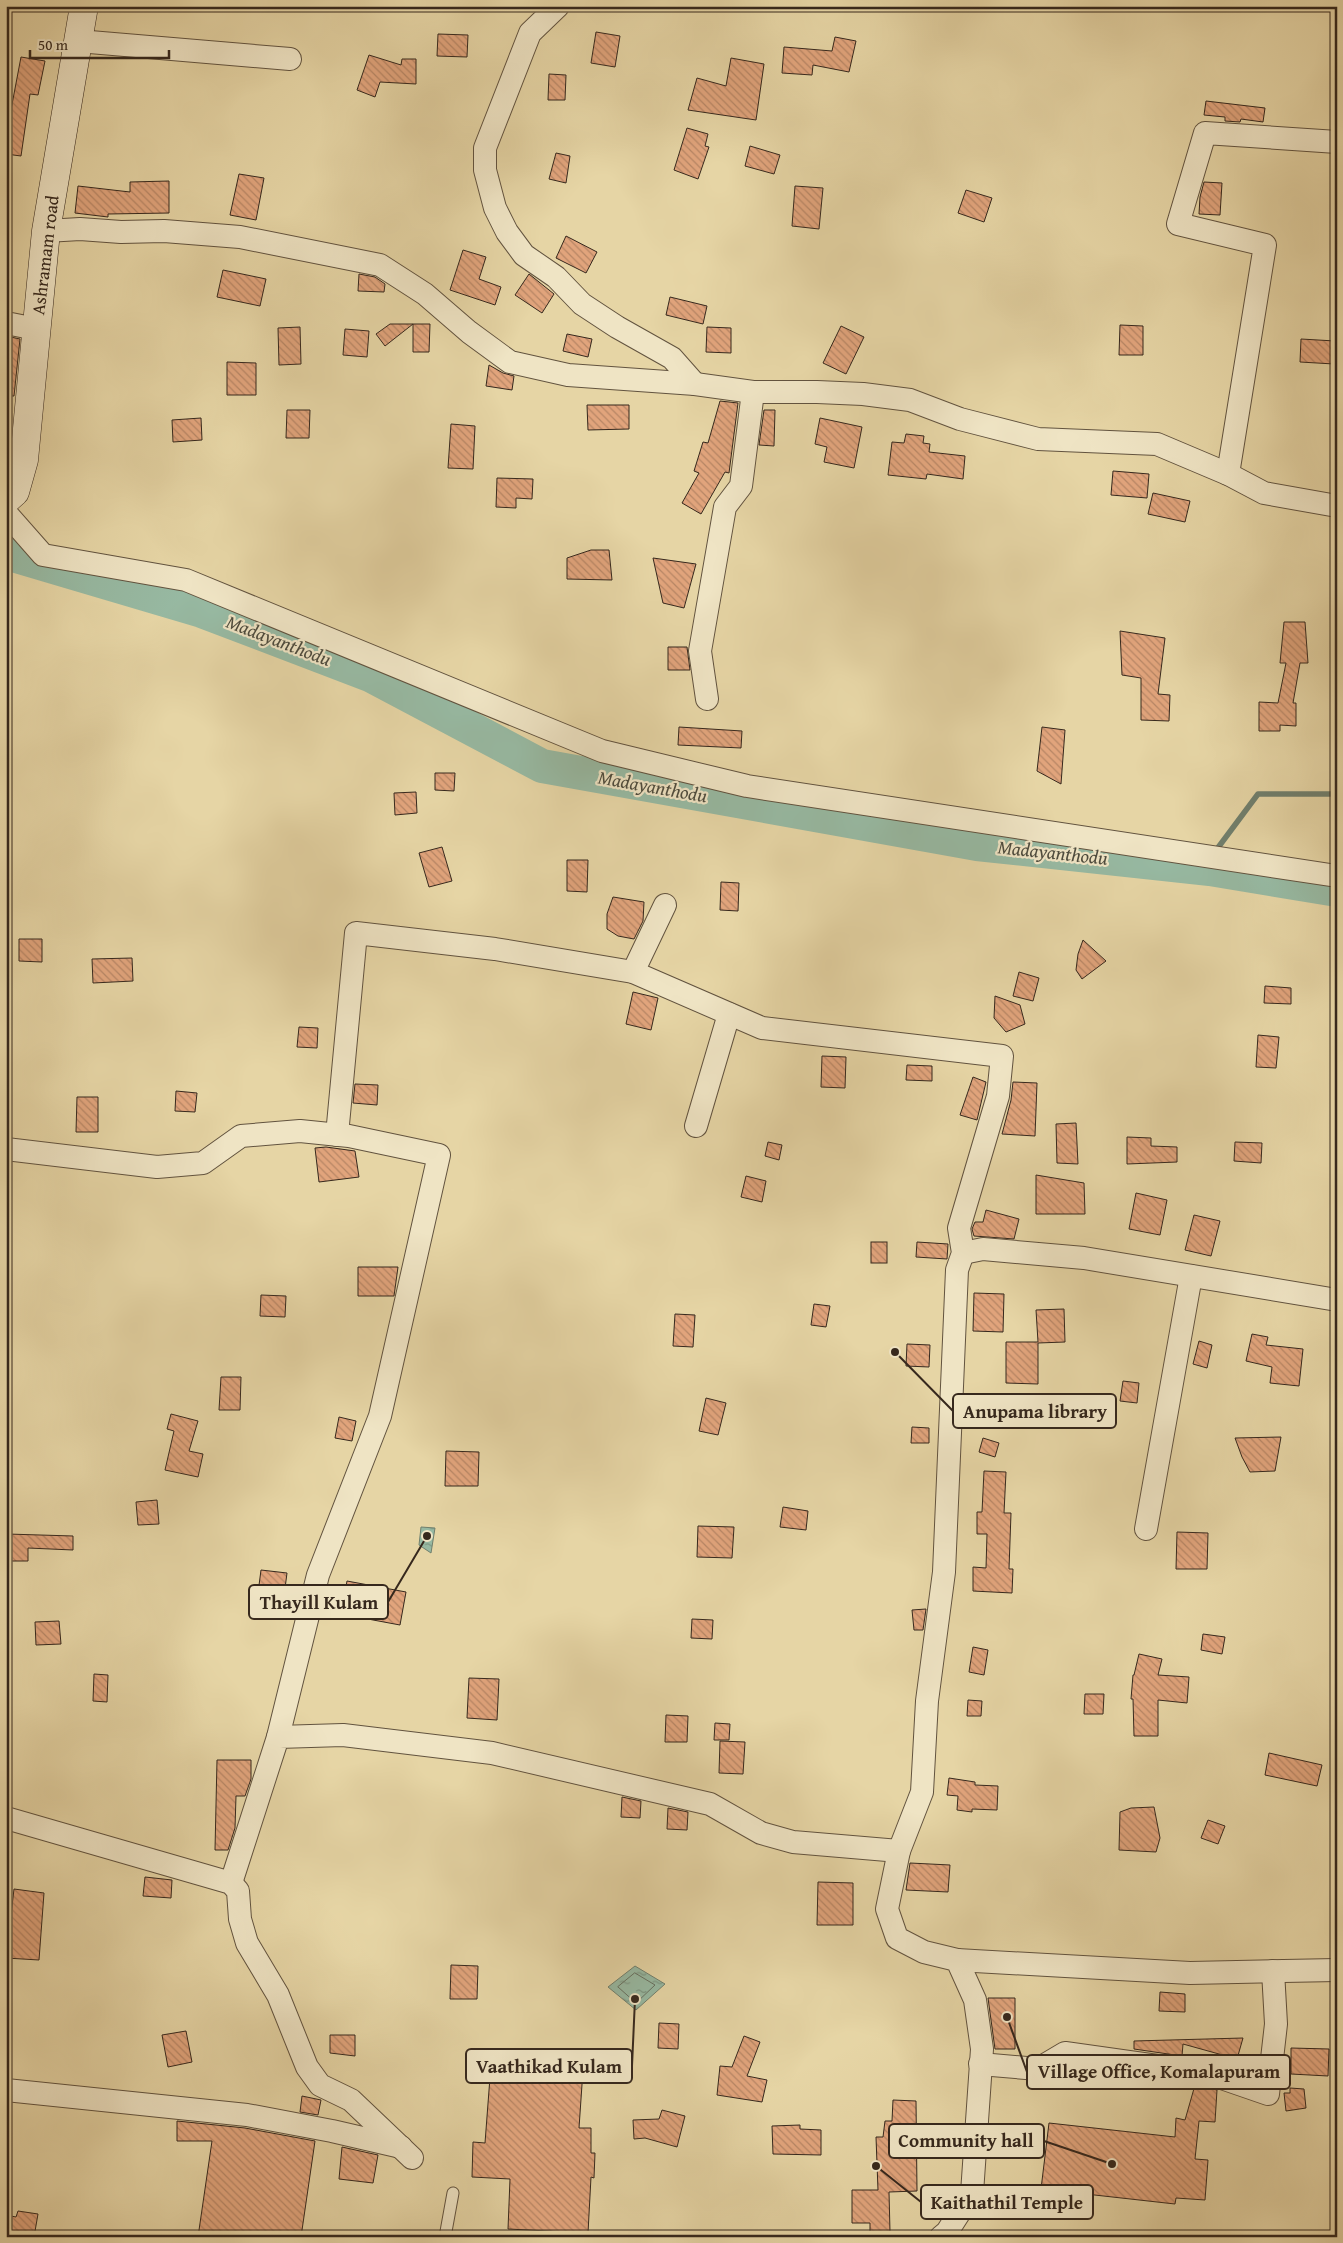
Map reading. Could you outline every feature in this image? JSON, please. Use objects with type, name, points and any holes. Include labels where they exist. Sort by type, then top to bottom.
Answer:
[{"type":"main road","name":"Ashramam road","points":[[6,500],[15,492],[24,460],[46,231],[84,6]]},
{"type":"street","points":[[558,6],[530,33],[485,148],[485,170],[495,208],[507,232],[524,255],[556,277],[582,304],[617,327],[672,358],[695,384]]},
{"type":"street","points":[[78,41],[290,59]]},
{"type":"street","points":[[1228,474],[1265,245],[1178,224],[1205,133],[1337,142]]},
{"type":"street","points":[[46,231],[80,229],[121,232],[164,231],[240,237],[380,265],[425,294],[469,332],[510,362],[568,375],[695,384],[753,392],[817,392],[910,400],[960,418],[1038,439],[1157,444],[1228,474],[1264,493],[1337,506]]},
{"type":"street","points":[[6,323],[36,329]]},
{"type":"street","points":[[707,700],[700,652],[725,507],[741,486],[753,392]]},
{"type":"street","points":[[6,513],[43,554],[186,580],[602,752],[747,786],[1337,876]]},
{"type":"street","points":[[633,972],[665,905]]},
{"type":"street","points":[[337,1135],[356,933],[495,949],[633,972],[762,1028],[1002,1056],[998,1096],[959,1228],[963,1254],[957,1270],[944,1572],[927,1701],[922,1792],[899,1851],[887,1909],[897,1938],[924,1952],[957,1960],[1190,1973],[1337,1970]]},
{"type":"street","points":[[696,1126],[729,1014]]},
{"type":"street","points":[[6,1149],[158,1167],[203,1163],[241,1136],[300,1131],[337,1135],[439,1155],[380,1416],[318,1575],[278,1737],[231,1883]]},
{"type":"street","points":[[963,1254],[983,1250],[1084,1258],[1337,1300]]},
{"type":"street","points":[[1146,1529],[1191,1276]]},
{"type":"street","points":[[278,1737],[343,1735],[492,1753],[710,1804],[761,1833],[794,1842],[899,1851]]},
{"type":"street","points":[[6,1818],[231,1883],[238,1890],[240,1918],[247,1943],[278,1996],[307,2067],[320,2085],[350,2100],[406,2153],[332,2132],[247,2116],[6,2090]]},
{"type":"street","points":[[941,2237],[948,2232],[972,2193],[982,2049],[975,2000],[957,1960]]},
{"type":"street","points":[[980,2064],[1038,2069],[1065,2053],[1207,2073],[1268,2094],[1276,2024],[1273,1972]]},
{"type":"lane","points":[[445,2237],[453,2193]]},
{"type":"water","points":[[421,1527],[435,1528],[431,1553],[419,1545]]},
{"type":"water","points":[[635,1966],[665,1984],[636,2010],[608,1987]]},
{"type":"building","points":[[596,32],[620,36],[615,67],[591,63]]},
{"type":"building","points":[[438,34],[468,35],[467,57],[437,56]]},
{"type":"building","points":[[835,37],[856,41],[849,72],[813,65],[812,75],[782,73],[784,47],[832,51]]},
{"type":"building","points":[[369,55],[401,65],[402,59],[416,59],[416,84],[380,82],[375,97],[357,90]]},
{"type":"building","points":[[21,57],[45,61],[38,95],[30,94],[21,156],[6,154],[6,115],[10,115]]},
{"type":"building","points":[[731,58],[764,64],[756,120],[688,110],[697,78],[726,86]]},
{"type":"building","points":[[549,74],[566,75],[565,100],[548,100]]},
{"type":"building","points":[[1206,101],[1265,108],[1263,122],[1241,119],[1240,122],[1225,121],[1225,117],[1204,115]]},
{"type":"building","points":[[687,128],[708,134],[705,146],[709,147],[698,179],[674,170]]},
{"type":"building","points":[[750,146],[780,155],[774,174],[745,166]]},
{"type":"building","points":[[556,153],[570,156],[566,183],[549,179]]},
{"type":"building","points":[[239,174],[264,178],[256,220],[230,215]]},
{"type":"building","points":[[169,181],[169,213],[108,214],[108,217],[75,213],[78,186],[130,192],[130,182]]},
{"type":"building","points":[[1204,182],[1222,183],[1220,215],[1199,214],[1200,197]]},
{"type":"building","points":[[795,186],[823,188],[819,229],[792,226]]},
{"type":"building","points":[[966,190],[992,198],[984,222],[958,213]]},
{"type":"building","points":[[566,236],[597,252],[586,273],[556,258]]},
{"type":"building","points":[[463,250],[486,257],[479,279],[501,287],[495,305],[450,290]]},
{"type":"building","points":[[223,270],[266,279],[260,306],[217,297]]},
{"type":"building","points":[[359,274],[375,277],[385,284],[384,292],[358,291]]},
{"type":"building","points":[[529,274],[554,294],[542,313],[515,295]]},
{"type":"building","points":[[670,297],[707,306],[703,324],[666,315]]},
{"type":"building","points":[[390,324],[413,324],[385,346],[376,334]]},
{"type":"building","points":[[413,324],[430,324],[429,352],[413,352]]},
{"type":"building","points":[[1120,325],[1143,326],[1143,355],[1119,355]]},
{"type":"building","points":[[841,326],[864,337],[846,374],[823,363]]},
{"type":"building","points":[[300,327],[301,364],[279,365],[278,328]]},
{"type":"building","points":[[707,327],[731,328],[731,353],[706,352]]},
{"type":"building","points":[[345,329],[369,331],[367,357],[343,355]]},
{"type":"building","points":[[567,334],[592,339],[588,357],[563,351]]},
{"type":"building","points":[[6,336],[20,339],[14,396],[6,396]]},
{"type":"building","points":[[1301,339],[1335,341],[1334,364],[1300,362]]},
{"type":"building","points":[[227,362],[256,363],[256,395],[227,395]]},
{"type":"building","points":[[489,365],[503,373],[514,376],[512,390],[486,386]]},
{"type":"building","points":[[720,401],[738,403],[729,473],[725,472],[701,514],[682,503],[699,473],[694,471],[703,442],[708,443]]},
{"type":"building","points":[[587,405],[629,405],[629,429],[588,430]]},
{"type":"building","points":[[287,410],[310,410],[309,438],[286,438]]},
{"type":"building","points":[[764,410],[775,410],[774,446],[759,445]]},
{"type":"building","points":[[201,418],[202,440],[173,442],[172,420]]},
{"type":"building","points":[[820,418],[862,427],[854,468],[824,462],[827,447],[815,444]]},
{"type":"building","points":[[451,424],[475,426],[473,469],[448,468]]},
{"type":"building","points":[[906,434],[924,436],[923,443],[930,444],[929,452],[965,456],[963,479],[927,474],[926,479],[888,475],[892,442],[904,443]]},
{"type":"building","points":[[1113,471],[1149,474],[1147,498],[1111,495]]},
{"type":"building","points":[[497,478],[533,479],[532,499],[516,498],[516,508],[496,507]]},
{"type":"building","points":[[1153,493],[1190,501],[1185,522],[1148,514]]},
{"type":"building","points":[[591,550],[609,550],[612,580],[567,579],[567,558]]},
{"type":"building","points":[[653,558],[696,564],[684,608],[663,603]]},
{"type":"building","points":[[1284,622],[1305,622],[1308,663],[1300,663],[1293,703],[1296,703],[1296,726],[1280,725],[1280,731],[1259,731],[1259,702],[1278,703],[1286,663],[1280,663]]},
{"type":"building","points":[[1120,631],[1165,638],[1158,694],[1170,695],[1169,721],[1141,720],[1141,678],[1122,675]]},
{"type":"building","points":[[668,647],[687,647],[690,670],[668,670]]},
{"type":"building","points":[[679,727],[742,731],[741,748],[678,745]]},
{"type":"building","points":[[1042,727],[1065,730],[1061,784],[1037,771]]},
{"type":"building","points":[[435,773],[455,773],[454,791],[435,790]]},
{"type":"building","points":[[416,792],[417,813],[395,815],[394,793]]},
{"type":"building","points":[[442,847],[452,881],[429,887],[419,853]]},
{"type":"building","points":[[567,860],[588,860],[587,892],[567,891]]},
{"type":"building","points":[[721,882],[739,883],[738,911],[720,910]]},
{"type":"building","points":[[613,897],[644,902],[643,921],[634,939],[618,936],[607,929],[607,914]]},
{"type":"building","points":[[19,939],[42,939],[42,962],[19,961]]},
{"type":"building","points":[[1083,940],[1106,961],[1082,979],[1076,970],[1078,954]]},
{"type":"building","points":[[132,958],[133,981],[93,983],[92,959]]},
{"type":"building","points":[[1019,972],[1039,978],[1033,1001],[1013,996]]},
{"type":"building","points":[[1265,986],[1291,988],[1291,1004],[1264,1003]]},
{"type":"building","points":[[633,992],[658,998],[651,1030],[626,1024]]},
{"type":"building","points":[[995,996],[1020,1005],[1025,1024],[1006,1032],[994,1018]]},
{"type":"building","points":[[299,1027],[318,1028],[317,1048],[297,1047]]},
{"type":"building","points":[[1258,1035],[1279,1037],[1276,1068],[1256,1067]]},
{"type":"building","points":[[822,1056],[846,1057],[845,1088],[821,1087]]},
{"type":"building","points":[[907,1065],[932,1066],[932,1081],[906,1080]]},
{"type":"building","points":[[973,1077],[986,1082],[977,1120],[960,1115]]},
{"type":"building","points":[[1013,1082],[1037,1083],[1035,1136],[1002,1134],[1011,1100]]},
{"type":"building","points":[[355,1084],[378,1085],[377,1105],[353,1103]]},
{"type":"building","points":[[176,1091],[197,1093],[195,1112],[175,1111]]},
{"type":"building","points":[[77,1097],[98,1097],[98,1132],[76,1132]]},
{"type":"building","points":[[1076,1123],[1078,1164],[1057,1163],[1056,1124]]},
{"type":"building","points":[[1127,1137],[1151,1138],[1151,1146],[1177,1147],[1177,1162],[1127,1164]]},
{"type":"building","points":[[768,1142],[782,1145],[779,1160],[765,1156]]},
{"type":"building","points":[[1235,1142],[1262,1143],[1261,1163],[1234,1161]]},
{"type":"building","points":[[326,1147],[355,1151],[359,1177],[319,1182],[315,1148]]},
{"type":"building","points":[[1036,1175],[1084,1183],[1085,1214],[1036,1214]]},
{"type":"building","points":[[746,1176],[766,1181],[762,1202],[741,1197]]},
{"type":"building","points":[[1136,1193],[1167,1200],[1160,1235],[1129,1229]]},
{"type":"building","points":[[986,1210],[1019,1219],[1014,1239],[974,1236],[972,1229],[975,1222],[983,1222]]},
{"type":"building","points":[[1194,1215],[1220,1221],[1211,1256],[1185,1250]]},
{"type":"building","points":[[871,1242],[887,1242],[887,1263],[871,1263]]},
{"type":"building","points":[[917,1242],[948,1244],[947,1259],[916,1257]]},
{"type":"building","points":[[358,1267],[398,1267],[394,1296],[358,1296]]},
{"type":"building","points":[[974,1293],[1004,1294],[1003,1332],[973,1331]]},
{"type":"building","points":[[261,1295],[286,1296],[285,1317],[260,1316]]},
{"type":"building","points":[[814,1304],[830,1306],[826,1327],[811,1325]]},
{"type":"building","points":[[1064,1309],[1065,1342],[1038,1343],[1038,1384],[1006,1383],[1006,1342],[1038,1342],[1036,1310]]},
{"type":"building","points":[[675,1314],[695,1315],[693,1347],[673,1346]]},
{"type":"building","points":[[1252,1334],[1268,1337],[1266,1345],[1303,1349],[1299,1386],[1270,1383],[1272,1367],[1246,1361]]},
{"type":"building","points":[[1199,1341],[1212,1345],[1207,1368],[1193,1364]]},
{"type":"building","points":[[907,1344],[930,1345],[929,1367],[906,1366]]},
{"type":"building","points":[[221,1377],[241,1377],[240,1410],[219,1410]]},
{"type":"building","points":[[1123,1381],[1139,1383],[1137,1403],[1120,1401]]},
{"type":"building","points":[[706,1398],[726,1403],[718,1435],[699,1431]]},
{"type":"building","points":[[171,1414],[198,1421],[189,1451],[203,1454],[198,1477],[165,1470],[174,1431],[167,1429]]},
{"type":"building","points":[[339,1417],[356,1421],[352,1441],[335,1438]]},
{"type":"building","points":[[912,1427],[929,1428],[929,1443],[911,1443]]},
{"type":"building","points":[[1281,1437],[1275,1471],[1250,1472],[1235,1438]]},
{"type":"building","points":[[983,1438],[999,1443],[995,1457],[979,1452]]},
{"type":"building","points":[[446,1451],[479,1452],[478,1486],[445,1486]]},
{"type":"building","points":[[984,1471],[1006,1472],[1004,1513],[1011,1513],[1009,1569],[1013,1569],[1012,1593],[973,1591],[973,1567],[986,1568],[987,1534],[977,1534],[977,1512],[982,1512]]},
{"type":"building","points":[[157,1500],[159,1524],[138,1525],[136,1502]]},
{"type":"building","points":[[783,1507],[808,1511],[806,1530],[780,1527]]},
{"type":"building","points":[[698,1526],[734,1527],[732,1558],[697,1557]]},
{"type":"building","points":[[1177,1532],[1208,1533],[1207,1569],[1176,1569]]},
{"type":"building","points":[[7,1534],[73,1536],[73,1550],[28,1548],[28,1561],[6,1561]]},
{"type":"building","points":[[261,1570],[287,1573],[284,1596],[258,1593]]},
{"type":"building","points":[[347,1581],[406,1592],[400,1625],[341,1614]]},
{"type":"building","points":[[926,1609],[923,1630],[914,1630],[912,1610]]},
{"type":"building","points":[[692,1619],[713,1620],[712,1639],[691,1638]]},
{"type":"building","points":[[59,1621],[61,1644],[36,1645],[35,1622]]},
{"type":"building","points":[[1203,1634],[1225,1637],[1222,1654],[1201,1650]]},
{"type":"building","points":[[973,1647],[988,1650],[984,1675],[969,1672]]},
{"type":"building","points":[[1139,1654],[1162,1659],[1158,1675],[1189,1677],[1187,1703],[1158,1700],[1158,1736],[1134,1736],[1133,1699],[1131,1699],[1133,1675]]},
{"type":"building","points":[[94,1674],[108,1675],[107,1702],[93,1701]]},
{"type":"building","points":[[469,1678],[499,1679],[497,1720],[467,1718]]},
{"type":"building","points":[[1085,1694],[1104,1694],[1103,1714],[1084,1714]]},
{"type":"building","points":[[968,1700],[982,1701],[981,1716],[967,1716]]},
{"type":"building","points":[[666,1715],[688,1716],[687,1742],[665,1742]]},
{"type":"building","points":[[715,1723],[730,1724],[729,1740],[714,1740]]},
{"type":"building","points":[[720,1741],[745,1742],[743,1774],[719,1773]]},
{"type":"building","points":[[1269,1753],[1322,1765],[1317,1786],[1265,1775]]},
{"type":"building","points":[[217,1760],[251,1760],[251,1779],[245,1796],[236,1796],[235,1828],[228,1850],[215,1850]]},
{"type":"building","points":[[949,1778],[975,1782],[975,1785],[998,1786],[997,1810],[972,1809],[972,1812],[957,1810],[958,1796],[947,1795]]},
{"type":"building","points":[[622,1797],[641,1801],[640,1818],[621,1817]]},
{"type":"building","points":[[1154,1807],[1160,1838],[1156,1852],[1119,1850],[1120,1812],[1131,1808]]},
{"type":"building","points":[[668,1808],[688,1812],[687,1830],[667,1829]]},
{"type":"building","points":[[1208,1820],[1225,1826],[1218,1844],[1201,1838]]},
{"type":"building","points":[[910,1863],[950,1865],[948,1892],[906,1890]]},
{"type":"building","points":[[145,1877],[172,1880],[171,1898],[143,1896]]},
{"type":"building","points":[[818,1882],[853,1883],[853,1925],[817,1925]]},
{"type":"building","points":[[14,1889],[44,1893],[39,1960],[6,1958]]},
{"type":"building","points":[[451,1965],[478,1966],[477,1999],[450,1999]]},
{"type":"building","points":[[1160,1992],[1185,1994],[1185,2012],[1159,2011]]},
{"type":"building","points":[[988,1998],[1015,1998],[1015,2049],[995,2049]]},
{"type":"building","points":[[659,2023],[679,2024],[678,2049],[658,2048]]},
{"type":"building","points":[[186,2031],[192,2062],[168,2067],[162,2035]]},
{"type":"building","points":[[330,2035],[355,2035],[355,2056],[330,2053]]},
{"type":"building","points":[[744,2036],[760,2042],[747,2076],[767,2080],[762,2102],[717,2095],[720,2066],[732,2067]]},
{"type":"building","points":[[1243,2038],[1237,2059],[1183,2044],[1182,2056],[1134,2049],[1134,2041]]},
{"type":"building","points":[[1291,2048],[1329,2049],[1328,2076],[1291,2074]]},
{"type":"building","points":[[491,2064],[583,2070],[579,2128],[591,2128],[591,2153],[595,2153],[594,2178],[591,2177],[588,2233],[508,2229],[510,2179],[472,2177],[473,2142],[485,2143]]},
{"type":"building","points":[[1195,2085],[1217,2090],[1215,2122],[1199,2121],[1195,2159],[1208,2160],[1205,2200],[1176,2198],[1175,2204],[1041,2189],[1049,2123],[1175,2137],[1176,2118],[1185,2120]]},
{"type":"building","points":[[1290,2088],[1304,2089],[1306,2108],[1286,2111],[1284,2093],[1290,2093]]},
{"type":"building","points":[[302,2096],[321,2100],[318,2115],[300,2112]]},
{"type":"building","points":[[893,2100],[916,2101],[917,2191],[889,2192],[890,2232],[870,2233],[870,2223],[852,2223],[852,2190],[878,2190],[876,2137],[883,2137],[885,2121],[892,2121]]},
{"type":"building","points":[[662,2110],[685,2116],[677,2147],[645,2138],[634,2139],[633,2120],[659,2119]]},
{"type":"building","points":[[177,2121],[245,2128],[315,2141],[301,2237],[198,2237],[212,2141],[177,2141]]},
{"type":"building","points":[[800,2125],[800,2129],[821,2130],[821,2155],[773,2154],[772,2126]]},
{"type":"building","points":[[342,2147],[378,2155],[373,2183],[339,2179]]},
{"type":"building","points":[[18,2211],[38,2214],[34,2237],[6,2237],[6,2215],[16,2217]]},
{"type":"waterway","name":"Madayanthodu","points":[[6,553],[202,611],[370,675],[542,766],[977,844],[1210,869],[1337,890]]},
{"type":"waterway","points":[[1214,853],[1258,794],[1337,794]]},
{"type":"place","name":"Anupama library","points":[[895,1352]]},
{"type":"place","name":"Thayill Kulam","points":[[427,1536]]},
{"type":"place","name":"Vaathikad Kulam","points":[[635,1999]]},
{"type":"place","name":"Village Office, Komalapuram","points":[[1007,2017]]},
{"type":"place","name":"Community hall","points":[[1112,2164]]},
{"type":"place","name":"Kaithathil Temple","points":[[876,2166]]}]
